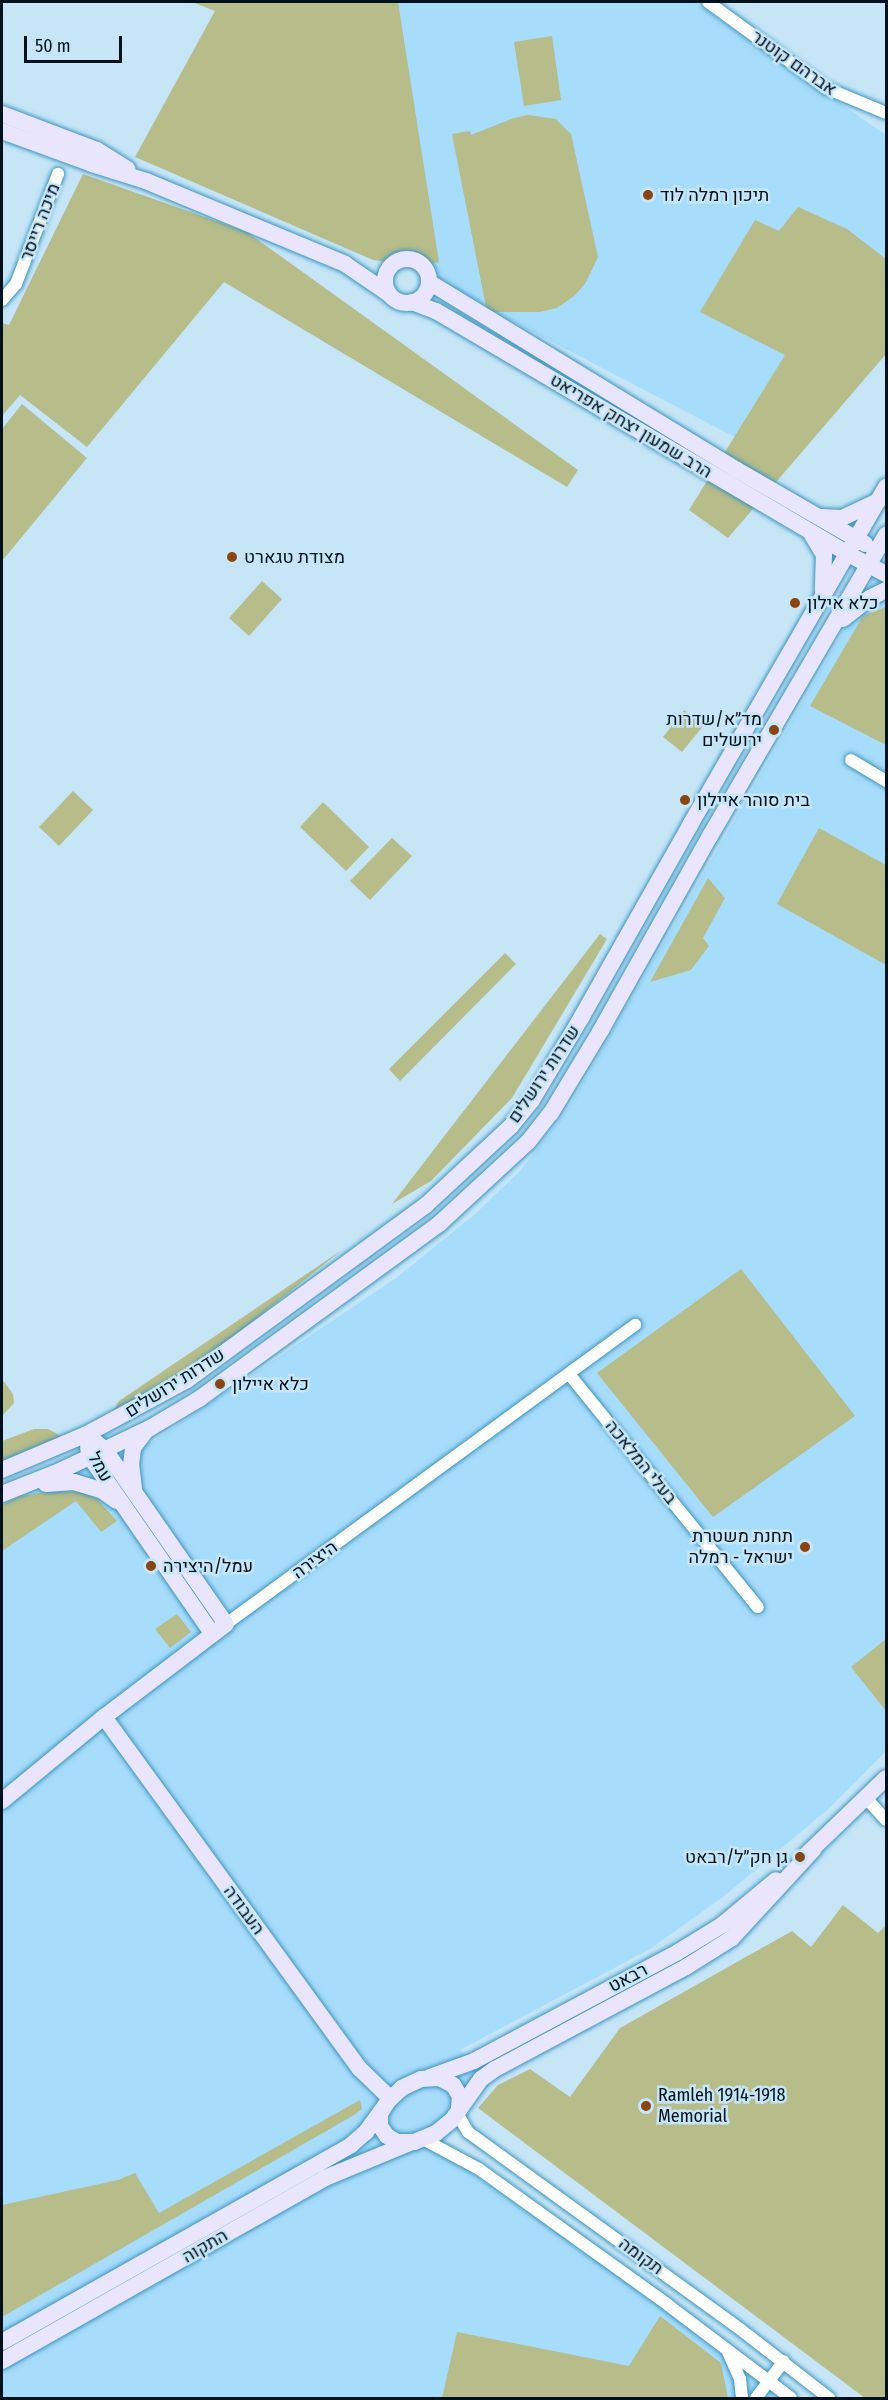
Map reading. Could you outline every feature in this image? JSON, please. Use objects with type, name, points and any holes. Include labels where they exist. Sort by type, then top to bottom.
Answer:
[{"type":"street","name":"אברהם קוטנר","points":[[708,2],[826,88],[886,113]]},
{"type":"street","points":[[2,114],[97,150],[146,181]]},
{"type":"street","points":[[2,131],[92,165],[146,181],[345,264],[399,302],[412,302],[423,295],[429,282],[424,268],[413,261],[398,262],[387,270],[385,280],[389,294]]},
{"type":"street","name":"מיכה רייסר","points":[[2,300],[16,284],[58,174]]},
{"type":"street","points":[[345,264],[387,270]]},
{"type":"street","name":"הרב שמעון יצחק אפריאט","points":[[429,282],[852,547]]},
{"type":"street","name":"הרב שמעון יצחק אפריאט","points":[[412,302],[436,311],[812,523]]},
{"type":"street","points":[[822,597],[825,579],[824,555],[812,523],[842,518],[883,494]]},
{"type":"street","name":"שדרות ירושלים","points":[[2,1470],[86,1435],[152,1401],[222,1355],[425,1206],[511,1126],[532,1100],[581,1018],[883,494]]},
{"type":"street","name":"שדרות ירושלים","points":[[9,1492],[150,1428],[227,1380],[439,1224],[528,1142],[550,1113],[591,1047],[710,836],[868,565],[882,553],[886,535]]},
{"type":"street","points":[[852,547],[882,553]]},
{"type":"street","points":[[852,547],[868,565],[886,574]]},
{"type":"street","points":[[833,628],[854,609],[886,590]]},
{"type":"street","points":[[851,760],[886,781]]},
{"type":"street","name":"היצירה","points":[[2,1801],[104,1717],[219,1628],[635,1325]]},
{"type":"street","name":"בעלי המלאכה","points":[[569,1374],[758,1607]]},
{"type":"street","points":[[135,1492],[131,1465],[133,1448],[150,1428]]},
{"type":"street","name":"עמל","points":[[86,1435],[105,1450],[135,1492],[219,1628]]},
{"type":"street","name":"עמל","points":[[86,1435],[90,1457],[123,1505],[219,1628]]},
{"type":"street","points":[[9,1492],[60,1481],[74,1482],[101,1490],[123,1505]]},
{"type":"street","name":"העבודה","points":[[104,1717],[386,2103]]},
{"type":"street","name":"רבאט","points":[[427,2078],[454,2070],[480,2058],[696,1942],[722,1925],[813,1850],[886,1778]]},
{"type":"street","points":[[867,1799],[886,1820]]},
{"type":"street","name":"רבאט","points":[[458,2111],[471,2090],[495,2069],[687,1967],[732,1938],[813,1850]]},
{"type":"street","points":[[427,2078],[442,2079],[455,2087],[460,2096],[458,2111],[443,2128],[419,2140],[398,2142],[384,2133],[380,2122],[386,2103],[410,2082],[427,2078]]},
{"type":"street","name":"התקוה","points":[[2,2342],[351,2145],[366,2132],[386,2103]]},
{"type":"street","name":"תקומה","points":[[458,2111],[468,2132],[784,2361],[829,2398]]},
{"type":"street","name":"התקוה","points":[[2,2361],[325,2178],[419,2140]]},
{"type":"street","name":"תקומה","points":[[419,2140],[479,2169],[726,2348],[791,2398]]},
{"type":"street","points":[[726,2348],[740,2379],[742,2398]]},
{"type":"street","points":[[756,2398],[784,2361]]},
{"type":"shaded area","name":"תיכון רמלה לוד","points":[[385,2],[694,2],[886,135],[886,309],[775,458],[435,281],[426,261]]},
{"type":"shaded area","points":[[886,557],[886,1751],[827,1810],[723,1897],[650,1949],[460,2050],[493,2080],[434,2147],[661,2304],[779,2398],[2,2398],[2,1501],[35,1485],[152,1442],[396,1278],[474,1215],[521,1170],[567,1110]]},
{"type":"green space","points":[[192,2],[398,2],[439,262],[429,264],[409,255],[389,262],[373,260],[135,157],[215,11]]},
{"type":"green space","points":[[552,36],[561,100],[524,106],[514,42]]},
{"type":"green space","points":[[528,115],[556,119],[571,134],[598,257],[585,284],[574,296],[557,308],[539,312],[487,312],[452,134],[470,131],[471,135],[514,118]]},
{"type":"green space","points":[[83,174],[247,232],[578,470],[567,487],[224,282],[87,447],[20,395],[2,416],[2,323],[9,325]]},
{"type":"green space","points":[[798,207],[847,229],[886,259],[886,354],[728,538],[689,510],[785,355],[700,312],[755,220],[779,231]]},
{"type":"green space","points":[[22,404],[87,458],[2,561],[2,429]]},
{"type":"green space","points":[[262,581],[282,599],[249,636],[229,618]]},
{"type":"green space","points":[[886,607],[886,745],[810,706],[863,616]]},
{"type":"green space","points":[[684,710],[704,725],[682,752],[663,737]]},
{"type":"green space","points":[[73,791],[93,810],[59,846],[39,827]]},
{"type":"green space","points":[[323,802],[369,847],[346,871],[300,827]]},
{"type":"green space","points":[[819,828],[886,865],[886,965],[777,904]]},
{"type":"green space","points":[[392,838],[412,856],[370,900],[350,881]]},
{"type":"green space","points":[[708,878],[725,898],[703,938],[709,946],[691,970],[650,982]]},
{"type":"green space","points":[[600,934],[607,939],[512,1098],[431,1181],[392,1204]]},
{"type":"green space","points":[[505,953],[516,964],[400,1081],[389,1069]]},
{"type":"green space","points":[[342,1250],[213,1353],[172,1382],[112,1413],[119,1401]]},
{"type":"green space","points":[[741,1269],[855,1416],[713,1517],[597,1373]]},
{"type":"green space","points":[[2,1379],[13,1394],[14,1403],[2,1416]]},
{"type":"green space","points":[[34,1429],[48,1429],[61,1436],[2,1461],[2,1441]]},
{"type":"green space","points":[[56,1490],[86,1493],[97,1499],[117,1521],[101,1532],[76,1501],[2,1551],[2,1505],[21,1496]]},
{"type":"green space","points":[[177,1614],[191,1632],[170,1648],[155,1629]]},
{"type":"green space","points":[[886,1639],[886,1711],[851,1667]]},
{"type":"green space","points":[[843,1905],[878,1933],[886,1925],[886,2398],[865,2398],[478,2108],[498,2085],[530,2069],[570,2097],[620,2028],[792,1931],[811,1947]]},
{"type":"green space","points":[[360,2100],[362,2109],[354,2115],[2,2317],[2,2205],[118,2180],[135,2173],[159,2213]]},
{"type":"green space","points":[[660,2316],[721,2363],[728,2398],[442,2398],[457,2332],[629,2366]]},
{"type":"place","name":"תיכון רמלה לוד","points":[[648,195]]},
{"type":"place","name":"מצודת טגארט","points":[[232,557]]},
{"type":"place","name":"כלא אילון","points":[[795,603]]},
{"type":"place","name":"מד״א/שדרות ירושלים","points":[[774,730]]},
{"type":"place","name":"בית סוהר איילון","points":[[685,800]]},
{"type":"place","name":"כלא איילון","points":[[220,1384]]},
{"type":"place","name":"תחנת משטרת ישראל - רמלה","points":[[805,1547]]},
{"type":"place","name":"עמל/היצירה","points":[[151,1566]]},
{"type":"place","name":"גן חק״ל/רבאט","points":[[800,1857]]},
{"type":"place","name":"Ramleh 1914-1918 Memorial","points":[[646,2106]]}]
